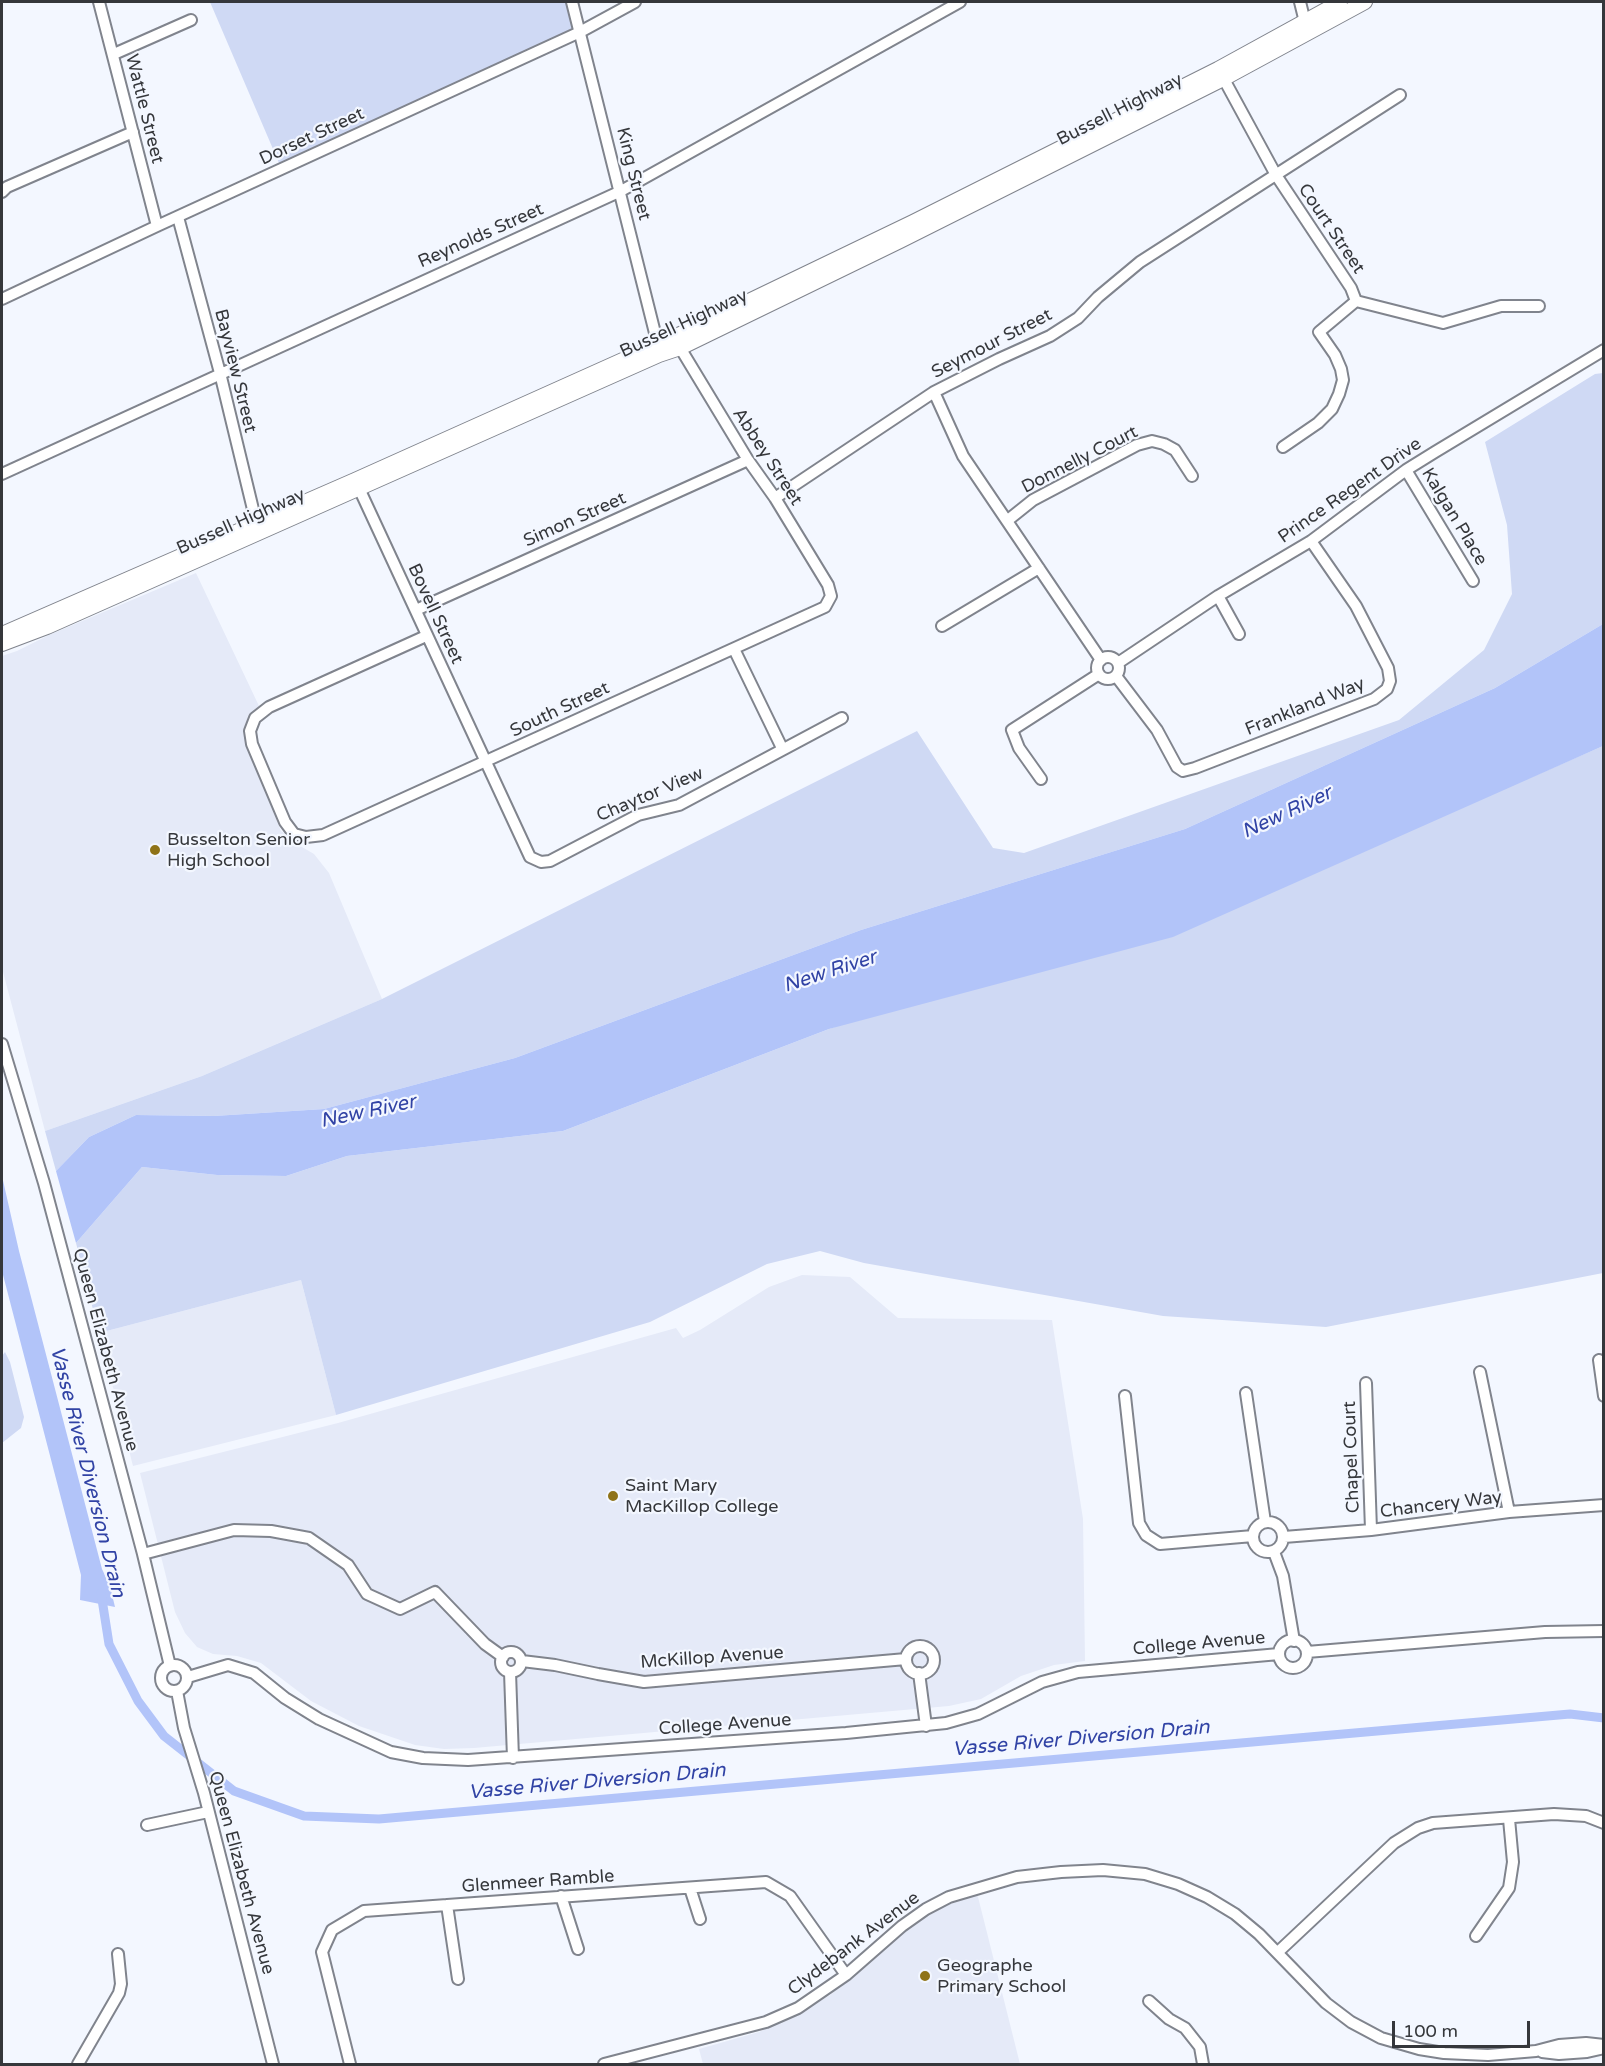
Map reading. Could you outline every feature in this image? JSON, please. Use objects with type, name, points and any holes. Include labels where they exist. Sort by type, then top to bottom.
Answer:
[{"type":"main road","name":"Bussell Highway","points":[[2,634],[257,529],[900,241],[1220,74],[1306,26],[1340,2]]},
{"type":"main road","name":"Bussell Highway","points":[[1306,26],[1365,2]]},
{"type":"main road","name":"Bussell Highway","points":[[2,644],[48,627],[257,529]]},
{"type":"street","name":"Wattle Street","points":[[99,2],[157,225]]},
{"type":"street","name":"King Street","points":[[572,2],[621,190],[659,350]]},
{"type":"street","name":"Dorset Street","points":[[2,299],[157,225],[580,32],[634,2]]},
{"type":"street","name":"Reynolds Street","points":[[2,474],[621,190],[960,2]]},
{"type":"street","points":[[1300,2],[1306,26]]},
{"type":"street","points":[[114,54],[190,20]]},
{"type":"street","name":"Court Street","points":[[1220,74],[1275,175],[1351,288],[1356,301],[1319,332],[1335,355],[1343,380],[1332,409],[1318,423],[1283,447]]},
{"type":"street","name":"Seymour Street","points":[[775,498],[934,392],[1059,330],[1078,318],[1098,297],[1140,262],[1400,94]]},
{"type":"street","points":[[2,192],[8,187],[133,132]]},
{"type":"street","name":"Bayview Street","points":[[178,217],[220,373],[257,529]]},
{"type":"street","points":[[1356,301],[1443,323],[1502,306],[1539,306]]},
{"type":"street","name":"Abbey Street","points":[[677,342],[748,460],[775,498],[828,585],[831,596]]},
{"type":"street","name":"Prince Regent Drive","points":[[1118,663],[1218,596],[1311,540],[1406,470],[1604,350]]},
{"type":"street","points":[[934,392],[963,456],[1101,660]]},
{"type":"street","name":"Donnelly Court","points":[[1008,520],[1033,500],[1137,445],[1152,441],[1174,450],[1192,476]]},
{"type":"street","name":"Simon Street","points":[[416,610],[748,460]]},
{"type":"street","name":"Kalgan Place","points":[[1406,470],[1473,580]]},
{"type":"street","name":"Bovell Street","points":[[357,485],[487,762]]},
{"type":"street","name":"Frankland Way","points":[[1116,676],[1157,730],[1177,767],[1183,771],[1374,699],[1387,689],[1390,681],[1389,668],[1356,606],[1311,540]]},
{"type":"street","points":[[942,626],[1039,568]]},
{"type":"street","name":"South Street","points":[[426,636],[269,707],[255,718],[250,731],[252,744],[285,822],[294,834],[306,837],[323,835],[818,610],[825,606],[831,596]]},
{"type":"street","points":[[1218,596],[1239,634]]},
{"type":"street","points":[[734,649],[782,748]]},
{"type":"street","points":[[1108,657],[1118,663],[1116,676],[1109,680],[1099,674],[1097,668],[1101,660],[1108,657]]},
{"type":"street","points":[[1041,779],[1019,748],[1012,730],[1099,674]]},
{"type":"street","name":"Chaytor View","points":[[487,762],[530,857],[541,862],[549,861],[638,815],[679,805],[842,718]]},
{"type":"street","name":"Queen Elizabeth Avenue","points":[[2,1044],[44,1183],[143,1554],[170,1665]]},
{"type":"street","points":[[1599,1360],[1604,1395]]},
{"type":"street","points":[[1480,1372],[1509,1512]]},
{"type":"street","name":"Chapel Court","points":[[1366,1383],[1371,1530]]},
{"type":"street","points":[[1246,1393],[1265,1522]]},
{"type":"street","points":[[1125,1396],[1139,1523],[1146,1535],[1160,1544],[1253,1536]]},
{"type":"street","name":"Chancery Way","points":[[1284,1537],[1371,1530],[1509,1512],[1604,1505]]},
{"type":"street","points":[[1265,1522],[1279,1526],[1284,1537],[1280,1548],[1274,1552],[1265,1552],[1260,1550],[1253,1536],[1257,1527],[1265,1522]]},
{"type":"street","points":[[143,1554],[234,1530],[271,1531],[309,1538],[348,1565],[367,1594],[400,1609],[435,1592],[485,1644],[503,1657]]},
{"type":"street","points":[[1274,1552],[1283,1576],[1294,1641]]},
{"type":"street","points":[[1307,1652],[1545,1632],[1604,1631]]},
{"type":"street","points":[[1294,1641],[1303,1645],[1307,1652],[1303,1663],[1294,1668],[1284,1664],[1279,1654],[1283,1645],[1294,1641]]},
{"type":"street","points":[[921,1646],[928,1649],[933,1656],[933,1664],[928,1670],[919,1673],[912,1671],[906,1659],[913,1648],[921,1646]]},
{"type":"street","points":[[508,1652],[518,1654],[522,1661],[520,1668],[510,1672],[503,1667],[503,1657],[508,1652]]},
{"type":"street","name":"College Avenue","points":[[188,1677],[228,1665],[254,1673],[285,1698],[319,1719],[392,1752],[423,1758],[468,1760],[946,1724],[978,1714],[1042,1682],[1078,1672],[1279,1654]]},
{"type":"street","name":"McKillop Avenue","points":[[522,1661],[645,1682],[906,1659]]},
{"type":"street","points":[[170,1665],[184,1668],[188,1677],[184,1686],[177,1691],[168,1689],[162,1682],[162,1674],[170,1665]]},
{"type":"street","points":[[510,1672],[513,1758]]},
{"type":"street","points":[[919,1673],[926,1726]]},
{"type":"street","name":"Queen Elizabeth Avenue","points":[[177,1691],[184,1728],[204,1793],[273,2064]]},
{"type":"street","points":[[147,1825],[208,1812]]},
{"type":"street","points":[[1278,1952],[1394,1843],[1418,1828],[1433,1823],[1570,1814],[1586,1816],[1604,1823]]},
{"type":"street","points":[[1476,1936],[1509,1888],[1514,1862],[1509,1819]]},
{"type":"street","name":"Clydebank Avenue","points":[[604,2064],[766,2022],[798,2008],[846,1975],[902,1926],[949,1897],[1017,1877],[1103,1870],[1145,1874],[1178,1884],[1207,1897],[1235,1914],[1278,1952],[1326,2003],[1351,2022],[1381,2038],[1419,2049],[1487,2060],[1559,2045],[1586,2043],[1604,2046]]},
{"type":"street","name":"Glenmeer Ramble","points":[[350,2064],[322,1952],[332,1930],[364,1911],[766,1882],[790,1896],[846,1975]]},
{"type":"street","points":[[690,1888],[700,1919]]},
{"type":"street","points":[[561,1896],[578,1949]]},
{"type":"street","points":[[447,1905],[458,1979]]},
{"type":"street","points":[[78,2064],[119,1993],[121,1984],[118,1954]]},
{"type":"street","points":[[1149,2001],[1169,2019],[1185,2028],[1200,2047],[1203,2064]]},
{"type":"shaded area","points":[[210,2],[567,2],[573,29],[279,163]]},
{"type":"shaded area","points":[[1603,373],[1603,624],[1495,688],[1185,829],[861,930],[515,1058],[324,1109],[214,1116],[136,1115],[89,1137],[56,1171],[45,1131],[202,1076],[382,999],[917,731],[993,848],[1024,853],[1399,720],[1484,650],[1512,594],[1507,525],[1485,442],[1595,374]]},
{"type":"shaded area","name":"Busselton Senior High School","points":[[196,573],[259,706],[248,716],[246,728],[249,750],[281,831],[314,854],[329,873],[382,999],[202,1076],[45,1131],[2,968],[2,656]]},
{"type":"shaded area","points":[[1603,746],[1603,1273],[1326,1327],[1163,1316],[864,1263],[820,1251],[767,1264],[650,1322],[336,1415],[301,1280],[99,1333],[76,1243],[142,1167],[217,1175],[286,1176],[347,1156],[563,1131],[829,1029],[1472,803]]},
{"type":"shaded area","name":"Saint Mary MacKillop College","points":[[802,1275],[850,1277],[898,1318],[1052,1320],[1083,1519],[1085,1661],[1054,1665],[1021,1676],[981,1699],[949,1706],[444,1749],[415,1745],[359,1726],[311,1701],[261,1663],[237,1656],[213,1654],[197,1647],[185,1633],[175,1612],[140,1473],[338,1423],[676,1328],[683,1338],[769,1287]]},
{"type":"shaded area","points":[[301,1280],[336,1415],[133,1466],[99,1333]]},
{"type":"shaded area","points":[[5,1352],[10,1362],[24,1417],[21,1428],[2,1443],[2,1356]]},
{"type":"shaded area","name":"Geographe Primary School","points":[[977,1893],[1020,2064],[703,2064],[699,2049],[759,2032],[830,1995],[911,1925],[954,1901]]},
{"type":"water","name":"New River","points":[[1603,624],[1603,746],[1173,937],[829,1029],[563,1131],[347,1156],[286,1176],[217,1175],[142,1167],[76,1243],[56,1171],[89,1137],[136,1115],[214,1116],[324,1109],[515,1058],[861,930],[1185,829],[1495,688]]},
{"type":"water","points":[[2,1176],[19,1251],[102,1569],[110,1586],[115,1607],[80,1600],[81,1575],[2,1271]]},
{"type":"waterway","name":"Vasse River Diversion Drain","points":[[101,1593],[109,1644],[138,1701],[164,1736],[234,1791],[304,1816],[379,1819],[1570,1714],[1604,1718]]},
{"type":"place","name":"Busselton Senior High School","points":[[155,850]]},
{"type":"place","name":"Saint Mary MacKillop College","points":[[613,1496]]},
{"type":"place","name":"Geographe Primary School","points":[[925,1976]]}]
